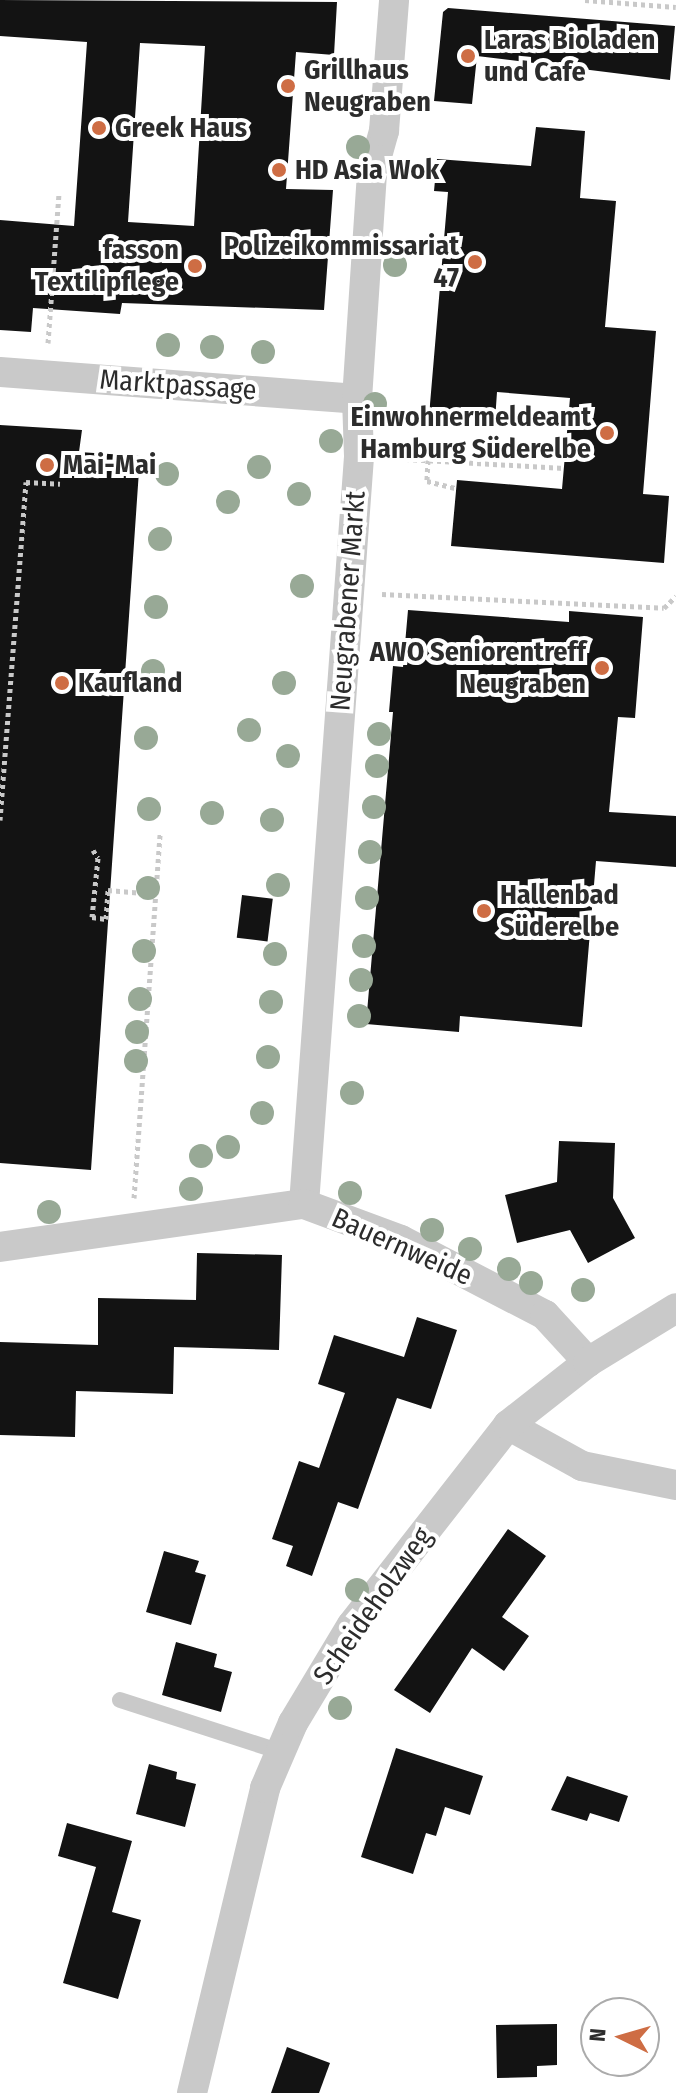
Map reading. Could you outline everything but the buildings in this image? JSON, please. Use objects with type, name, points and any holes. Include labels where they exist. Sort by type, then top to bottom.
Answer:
[{"type":"street","name":"Neugrabener Markt","points":[[304,1204],[359,456],[357,399],[372,174],[384,131],[394,0]]},
{"type":"street","name":"Marktpassage","points":[[0,372],[357,399]]},
{"type":"street","name":"Bauernweide","points":[[0,1247],[131,1231],[304,1204],[401,1240],[545,1315],[588,1362]]},
{"type":"street","name":"Scheideholzweg","points":[[192,2093],[265,1788],[281,1752],[352,1625],[508,1425],[588,1362],[676,1308]]},
{"type":"street","points":[[508,1425],[582,1466],[676,1485]]},
{"type":"lane","points":[[120,1700],[281,1752]]},
{"type":"path","points":[[585,0],[676,7]]},
{"type":"path","points":[[46,375],[59,192]]},
{"type":"path","points":[[456,488],[427,481],[428,460],[564,468]]},
{"type":"path","points":[[0,820],[26,482],[60,484]]},
{"type":"path","points":[[349,592],[664,608],[676,596]]},
{"type":"path","points":[[131,1231],[160,834]]},
{"type":"path","points":[[93,850],[98,858],[92,917],[106,919],[108,890],[155,894]]},
{"type":"place","name":"Laras Bioladen und Cafe","points":[[468,56]]},
{"type":"place","name":"Grillhaus Neugraben","points":[[288,86]]},
{"type":"place","name":"Greek Haus","points":[[99,128]]},
{"type":"place","name":"HD Asia Wok","points":[[279,170]]},
{"type":"place","name":"Polizeikommissariat 47","points":[[475,262]]},
{"type":"place","name":"fasson Textilipflege","points":[[195,266]]},
{"type":"place","name":"Einwohnermeldeamt Hamburg Süderelbe","points":[[607,433]]},
{"type":"place","name":"Mai-Mai","points":[[47,465]]},
{"type":"place","name":"AWO Seniorentreff Neugraben","points":[[602,668]]},
{"type":"place","name":"Kaufland","points":[[62,683]]},
{"type":"place","name":"Hallenbad Süderelbe","points":[[484,911]]}]
